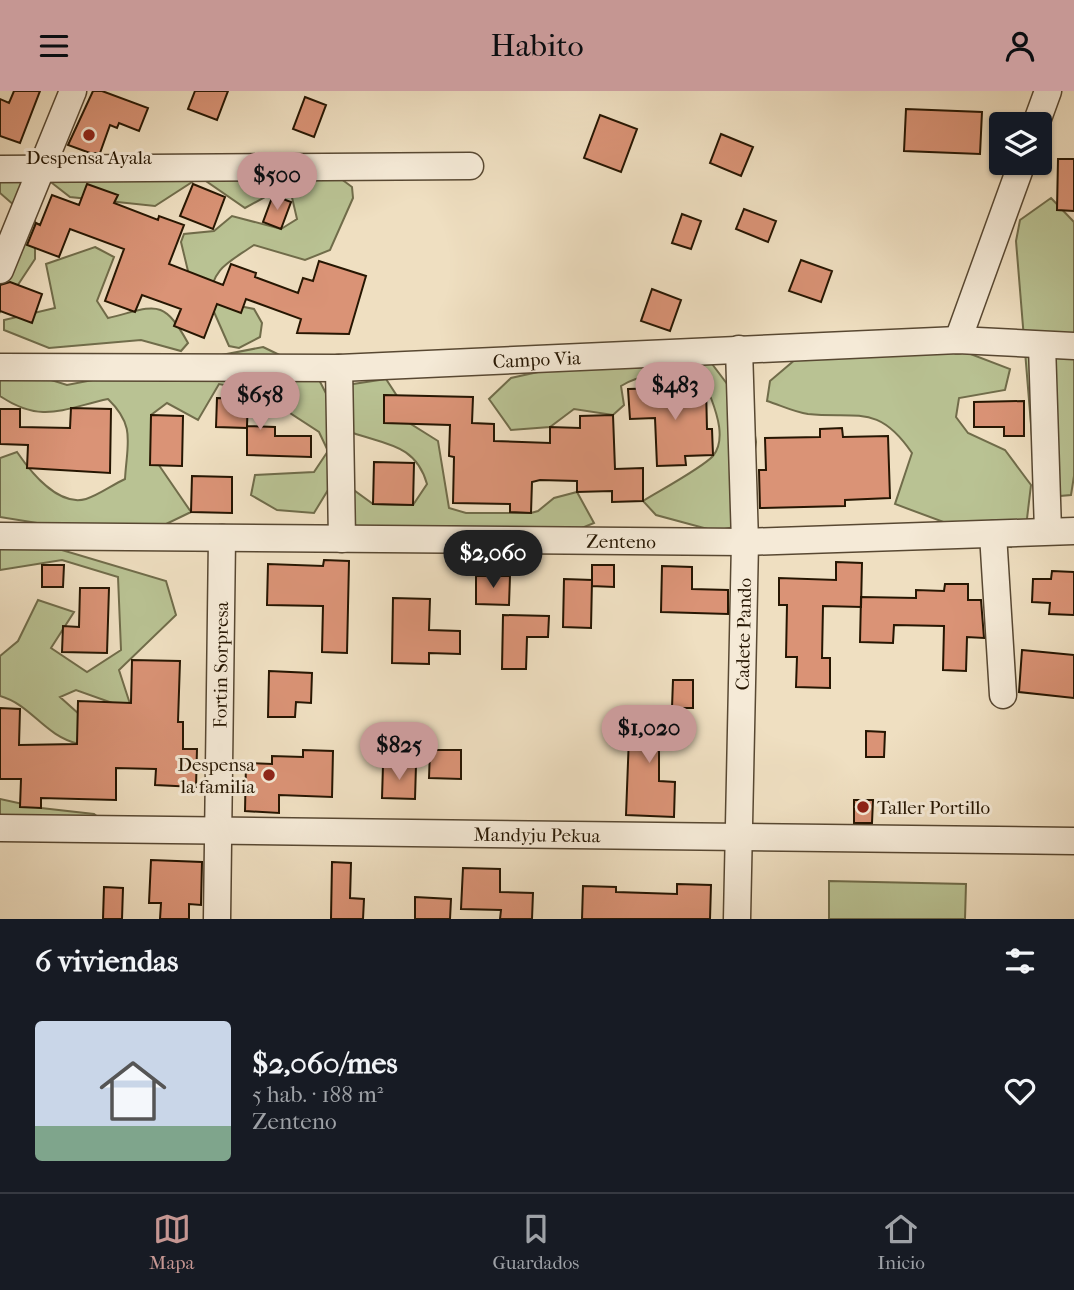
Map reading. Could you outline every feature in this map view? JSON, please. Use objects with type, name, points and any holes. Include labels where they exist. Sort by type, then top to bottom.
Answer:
[{"type":"street","points":[[0,269],[74,91]]},
{"type":"street","points":[[1040,112],[1048,91]]},
{"type":"street","points":[[0,169],[470,166]]},
{"type":"street","points":[[958,340],[1018,175]]},
{"type":"street","name":"Campo Via","points":[[0,367],[338,367],[958,340],[1074,347]]},
{"type":"street","points":[[1042,345],[1061,531]]},
{"type":"street","name":"Cadete Pando","points":[[737,919],[745,542],[739,349]]},
{"type":"street","points":[[338,367],[342,539]]},
{"type":"street","name":"Zenteno","points":[[0,536],[745,542],[1061,531]]},
{"type":"street","points":[[993,534],[1003,695]]},
{"type":"street","name":"Fortin Sorpresa","points":[[217,919],[222,538]]},
{"type":"street","name":"Mandyju Pekua","points":[[0,828],[1074,841]]},
{"type":"green space","points":[[317,161],[352,187],[353,198],[330,250],[305,260],[254,245],[223,267],[214,280],[209,300],[254,309],[262,323],[260,337],[239,348],[229,346],[214,312],[194,296],[181,242],[184,234],[214,231],[232,216],[281,229],[297,219],[291,193],[283,187],[245,208],[200,177],[155,206],[70,197],[52,183],[56,174]]},
{"type":"green space","points":[[0,164],[25,176],[35,193],[35,259],[0,312],[0,249],[15,206],[0,193]]},
{"type":"green space","points":[[1051,198],[1074,222],[1074,476],[1071,495],[1037,498],[1016,241],[1020,220]]},
{"type":"green space","points":[[95,247],[114,257],[97,301],[108,318],[147,309],[164,312],[188,343],[181,351],[141,340],[49,348],[4,330],[4,320],[55,308],[46,264]]},
{"type":"green space","points":[[947,345],[1010,369],[1005,390],[959,398],[956,417],[968,433],[1005,450],[1031,485],[1026,527],[1011,547],[895,504],[912,453],[900,437],[877,420],[853,415],[808,414],[767,401],[770,381],[803,353]]},
{"type":"green space","points":[[263,347],[315,372],[334,409],[340,386],[386,379],[397,396],[403,419],[438,441],[449,508],[466,513],[531,513],[538,511],[554,498],[577,492],[594,523],[560,537],[454,526],[365,530],[344,520],[336,500],[355,491],[373,504],[413,505],[427,484],[416,461],[408,454],[389,444],[353,433],[345,462],[314,513],[277,510],[251,495],[255,475],[314,472],[328,451],[319,432],[256,391],[219,384],[198,420],[167,403],[151,415],[154,458],[191,512],[162,526],[68,528],[0,517],[0,458],[17,452],[37,477],[55,493],[65,498],[86,499],[125,479],[128,436],[123,418],[108,399],[52,412],[28,410],[0,396],[0,372],[16,369],[67,385]]},
{"type":"green space","points":[[703,352],[752,417],[756,442],[747,506],[734,527],[715,531],[656,515],[643,501],[690,473],[717,450],[720,435],[711,398],[666,379],[644,377],[621,386],[624,405],[613,415],[574,409],[550,427],[511,430],[489,399],[511,378],[619,354]]},
{"type":"green space","points":[[35,542],[166,581],[176,615],[119,670],[132,710],[76,690],[60,697],[89,723],[79,744],[56,734],[21,706],[0,696],[0,656],[18,641],[38,600],[74,612],[51,648],[87,672],[121,650],[118,577],[62,560],[0,570],[0,547]]},
{"type":"green space","points":[[0,799],[41,808],[94,814],[107,824],[0,826]]},
{"type":"green space","points":[[829,881],[966,884],[965,919],[829,919]]},
{"type":"building","points":[[14,91],[40,91],[20,143],[0,136],[0,99],[9,103]]},
{"type":"building","points":[[93,91],[102,91],[148,108],[139,131],[119,123],[117,128],[110,125],[100,153],[90,153],[68,145]]},
{"type":"building","points":[[195,91],[228,91],[217,120],[188,109]]},
{"type":"building","points":[[305,97],[326,105],[314,137],[293,129]]},
{"type":"building","points":[[906,109],[982,112],[980,154],[904,151]]},
{"type":"building","points":[[600,115],[637,129],[621,172],[584,158]]},
{"type":"building","points":[[721,134],[753,147],[741,176],[710,163]]},
{"type":"building","points":[[1058,159],[1074,159],[1074,211],[1057,210]]},
{"type":"building","points":[[87,184],[118,195],[114,203],[158,220],[159,216],[184,225],[169,264],[223,285],[231,264],[256,273],[255,277],[298,293],[303,278],[313,281],[319,261],[366,276],[349,334],[297,333],[301,319],[246,299],[241,313],[217,304],[204,338],[174,326],[181,309],[142,295],[135,312],[105,301],[124,249],[70,229],[59,257],[27,245],[36,223],[40,225],[52,195],[79,205]]},
{"type":"building","points":[[193,184],[225,197],[213,229],[180,216]]},
{"type":"building","points":[[273,195],[291,202],[281,229],[263,222]]},
{"type":"building","points":[[744,209],[776,221],[768,242],[736,229]]},
{"type":"building","points":[[682,214],[701,221],[691,249],[672,243]]},
{"type":"building","points":[[801,260],[832,271],[821,302],[789,291]]},
{"type":"building","points":[[10,282],[42,294],[32,323],[0,311],[0,285]]},
{"type":"building","points":[[652,289],[681,300],[670,331],[641,321]]},
{"type":"building","points":[[706,387],[707,429],[712,429],[713,455],[685,456],[686,465],[657,466],[655,418],[630,419],[628,389]]},
{"type":"building","points":[[384,395],[473,397],[472,423],[494,424],[494,441],[550,443],[550,427],[580,428],[580,416],[613,415],[615,469],[643,468],[643,501],[612,502],[612,491],[577,492],[577,481],[540,480],[532,482],[531,513],[510,512],[510,504],[453,503],[454,457],[449,456],[450,425],[384,423]]},
{"type":"building","points":[[217,398],[248,399],[247,426],[275,427],[275,436],[311,436],[311,457],[247,455],[247,428],[216,427]]},
{"type":"building","points":[[1024,401],[1024,436],[1004,436],[1004,427],[974,427],[974,402]]},
{"type":"building","points":[[71,408],[111,409],[110,473],[27,468],[28,445],[0,444],[0,409],[20,409],[20,427],[70,428]]},
{"type":"building","points":[[151,415],[183,416],[182,466],[150,465]]},
{"type":"building","points":[[842,428],[843,437],[888,436],[890,498],[845,500],[845,506],[760,508],[759,470],[766,470],[765,438],[820,437],[820,429]]},
{"type":"building","points":[[374,462],[414,463],[413,505],[373,504]]},
{"type":"building","points":[[192,476],[232,477],[232,513],[191,512]]},
{"type":"building","points":[[324,560],[349,561],[347,653],[322,652],[323,606],[267,605],[268,564],[323,566]]},
{"type":"building","points":[[836,562],[862,563],[861,607],[823,606],[822,658],[830,658],[830,688],[796,687],[797,657],[786,657],[787,605],[779,605],[779,578],[836,580]]},
{"type":"building","points":[[42,565],[64,565],[63,587],[42,587]]},
{"type":"building","points":[[592,565],[614,565],[614,587],[592,586]]},
{"type":"building","points":[[662,566],[692,567],[692,589],[728,590],[728,614],[661,612]]},
{"type":"building","points":[[1052,571],[1074,572],[1074,615],[1049,614],[1050,603],[1032,602],[1033,579],[1051,579]]},
{"type":"building","points":[[476,576],[510,576],[509,605],[476,604]]},
{"type":"building","points":[[564,579],[592,580],[591,628],[563,627]]},
{"type":"building","points":[[945,584],[968,584],[968,600],[981,600],[984,638],[967,637],[966,671],[943,670],[944,626],[894,625],[893,643],[860,642],[861,597],[916,598],[916,590],[944,591]]},
{"type":"building","points":[[80,588],[109,588],[107,653],[62,652],[63,626],[79,627]]},
{"type":"building","points":[[393,598],[430,599],[429,630],[460,631],[460,654],[429,653],[429,664],[392,663]]},
{"type":"building","points":[[503,615],[549,616],[548,637],[527,637],[526,669],[502,669]]},
{"type":"building","points":[[1022,650],[1074,655],[1074,698],[1019,692]]},
{"type":"building","points":[[132,660],[180,661],[178,722],[183,722],[183,749],[197,749],[196,787],[155,785],[156,769],[116,768],[116,800],[41,798],[41,808],[20,807],[21,779],[0,779],[0,708],[20,709],[19,745],[77,744],[78,701],[131,703]]},
{"type":"building","points":[[269,671],[312,673],[311,703],[296,702],[295,717],[268,717]]},
{"type":"building","points":[[673,680],[693,680],[693,708],[672,708]]},
{"type":"building","points":[[630,710],[672,711],[671,747],[659,747],[659,781],[675,782],[674,817],[626,815]]},
{"type":"building","points":[[866,731],[885,732],[884,757],[866,757]]},
{"type":"building","points":[[303,750],[333,751],[332,797],[279,795],[279,813],[245,811],[246,763],[272,764],[272,756],[303,757]]},
{"type":"building","points":[[430,750],[461,750],[461,779],[429,778]]},
{"type":"building","points":[[383,765],[416,765],[415,799],[382,798]]},
{"type":"building","points":[[854,800],[873,800],[872,823],[854,823]]},
{"type":"building","points":[[151,860],[202,862],[201,905],[189,904],[189,919],[160,919],[161,903],[149,903]]},
{"type":"building","points":[[332,862],[351,863],[350,898],[364,899],[363,919],[331,919]]},
{"type":"building","points":[[463,868],[500,869],[500,892],[533,893],[532,919],[500,919],[501,910],[461,909]]},
{"type":"building","points":[[677,884],[711,885],[710,919],[582,919],[583,886],[616,887],[616,892],[677,894]]},
{"type":"building","points":[[104,887],[123,888],[122,919],[103,919]]},
{"type":"building","points":[[415,897],[451,899],[450,919],[415,919]]},
{"type":"place","name":"Despensa Ayala","points":[[89,135]]},
{"type":"place","name":"Despensa la familia","points":[[269,775]]},
{"type":"place","name":"Taller Portillo","points":[[863,807]]}]
